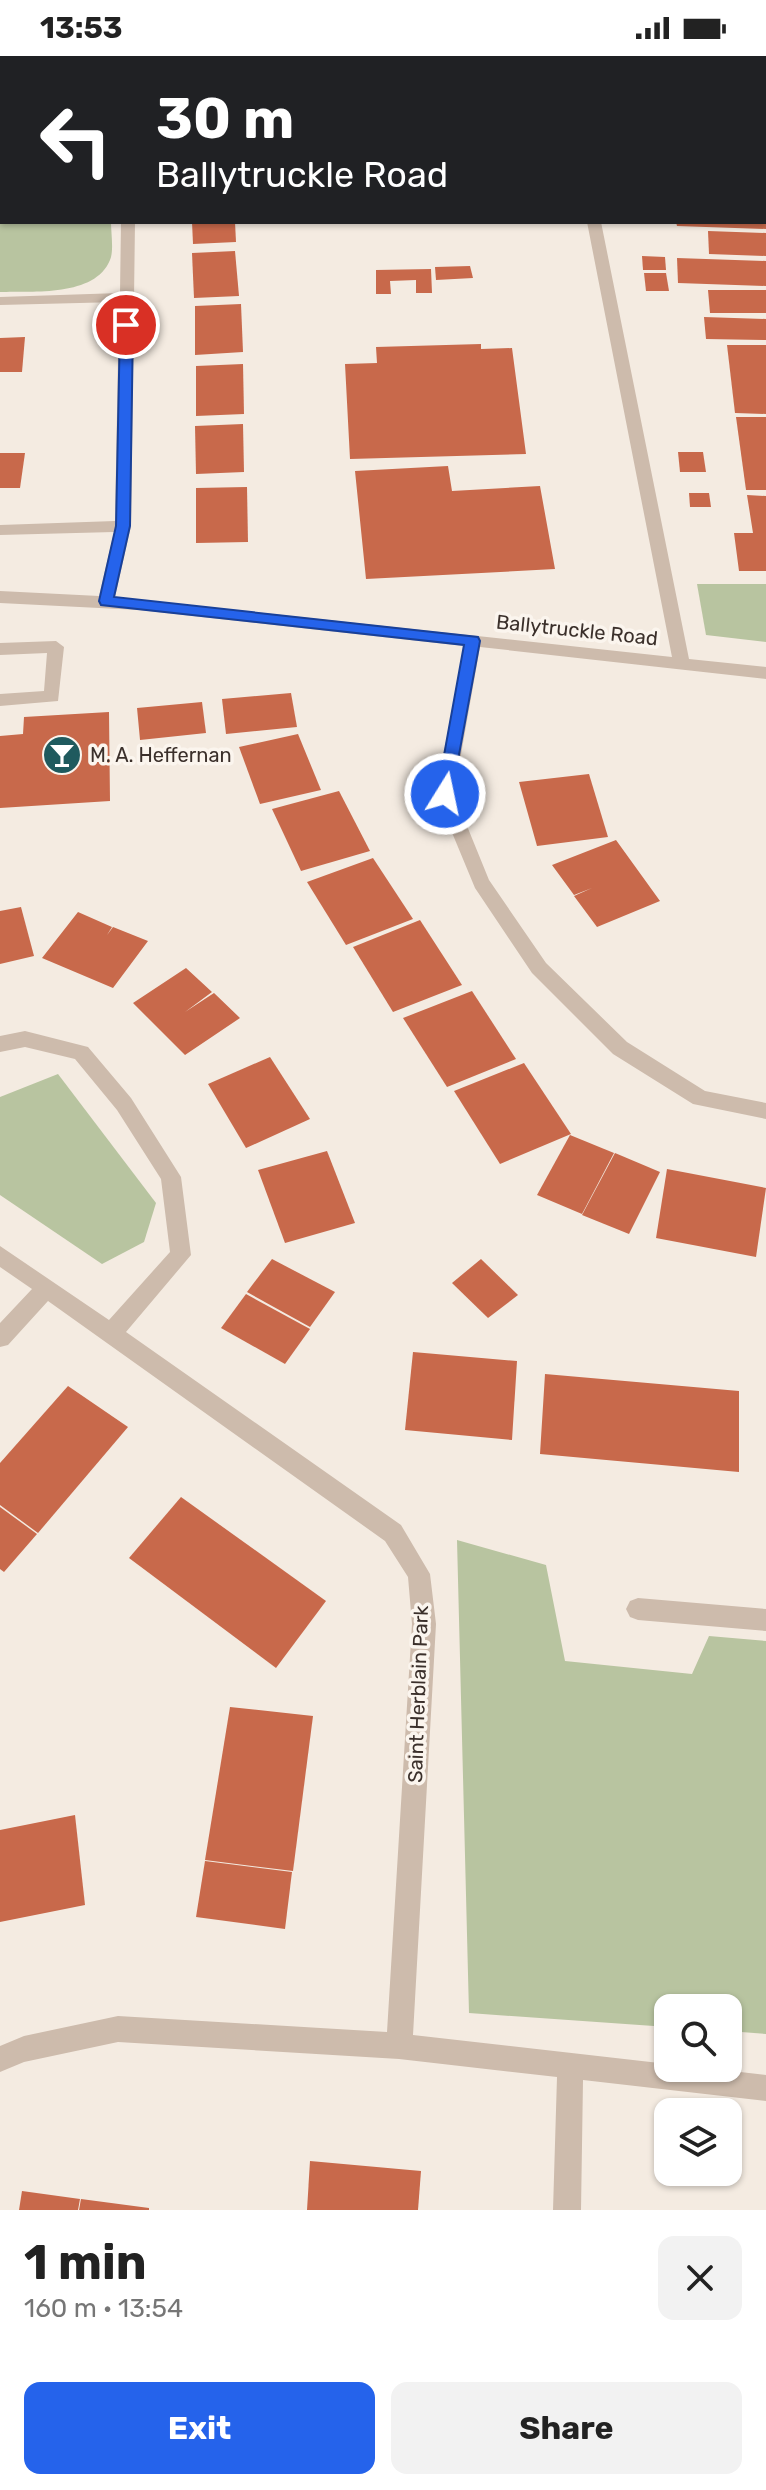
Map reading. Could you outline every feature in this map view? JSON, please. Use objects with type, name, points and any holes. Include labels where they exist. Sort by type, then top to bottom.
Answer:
[{"type":"street","points":[[106,601],[123,526],[128,224]]},
{"type":"street","points":[[594,224],[682,664]]},
{"type":"street","points":[[0,301],[127,297]]},
{"type":"street","points":[[0,530],[123,526]]},
{"type":"street","name":"Ballytruckle Road","points":[[0,597],[106,601],[766,673]]},
{"type":"street","points":[[473,641],[445,794],[481,883],[539,968],[620,1048],[700,1098],[766,1111]]},
{"type":"street","points":[[0,649],[56,647],[52,697],[0,700]]},
{"type":"street","points":[[0,1044],[25,1039],[81,1053],[124,1104],[171,1177],[181,1255],[111,1333]]},
{"type":"street","name":"Saint Herblain Park","points":[[0,1255],[393,1533],[419,1574],[424,1624],[399,2046]]},
{"type":"street","points":[[0,1338],[47,1288]]},
{"type":"street","points":[[638,1609],[766,1620]]},
{"type":"street","points":[[0,2059],[24,2049],[118,2029],[399,2046],[766,2088]]},
{"type":"street","points":[[567,2210],[570,2067]]},
{"type":"green space","points":[[0,224],[111,224],[110,260],[102,272],[91,280],[62,290],[0,292]]},
{"type":"green space","points":[[697,584],[766,584],[766,642],[706,635]]},
{"type":"green space","points":[[58,1074],[156,1203],[144,1242],[102,1264],[0,1195],[0,1097]]},
{"type":"green space","points":[[457,1540],[546,1565],[565,1661],[692,1674],[709,1636],[766,1641],[766,2034],[742,2032],[742,1994],[654,1994],[654,2026],[469,2013]]},
{"type":"building","points":[[192,224],[235,224],[236,242],[193,244]]},
{"type":"building","points":[[766,224],[766,229],[677,226]]},
{"type":"building","points":[[708,231],[766,233],[766,256],[709,254]]},
{"type":"building","points":[[235,251],[239,296],[194,298],[192,253]]},
{"type":"building","points":[[642,256],[665,257],[666,270],[643,270]]},
{"type":"building","points":[[677,258],[766,261],[766,286],[678,283]]},
{"type":"building","points":[[470,266],[473,278],[436,280],[435,267]]},
{"type":"building","points":[[431,269],[432,293],[416,293],[416,280],[390,281],[391,294],[376,294],[376,270]]},
{"type":"building","points":[[644,273],[666,273],[669,291],[646,291]]},
{"type":"building","points":[[708,290],[766,290],[766,313],[710,313]]},
{"type":"building","points":[[241,304],[243,352],[195,355],[195,306]]},
{"type":"building","points":[[704,317],[766,319],[766,340],[706,339]]},
{"type":"building","points":[[25,337],[22,372],[0,372],[0,338]]},
{"type":"building","points":[[481,344],[481,349],[512,348],[526,454],[350,459],[345,364],[377,363],[376,347]]},
{"type":"building","points":[[727,345],[766,345],[766,414],[735,413]]},
{"type":"building","points":[[243,364],[244,414],[196,416],[196,366]]},
{"type":"building","points":[[736,417],[766,417],[766,490],[746,490]]},
{"type":"building","points":[[243,424],[244,472],[196,474],[195,426]]},
{"type":"building","points":[[678,452],[703,452],[706,472],[680,472]]},
{"type":"building","points":[[0,453],[25,453],[20,488],[0,488]]},
{"type":"building","points":[[448,466],[452,491],[540,486],[555,569],[366,579],[355,471]]},
{"type":"building","points":[[247,487],[248,542],[196,543],[196,488]]},
{"type":"building","points":[[689,493],[709,493],[711,507],[690,507]]},
{"type":"building","points":[[747,495],[766,496],[766,571],[739,571],[734,533],[753,533]]},
{"type":"building","points":[[291,693],[297,727],[226,734],[222,699]]},
{"type":"building","points":[[202,702],[206,733],[140,740],[137,708]]},
{"type":"building","points":[[109,712],[110,801],[0,808],[0,736],[23,734],[24,717]]},
{"type":"building","points":[[298,734],[321,790],[260,804],[239,747]]},
{"type":"building","points":[[589,774],[608,837],[537,846],[519,782]]},
{"type":"building","points":[[339,791],[370,851],[301,871],[272,809]]},
{"type":"building","points":[[616,840],[660,901],[597,927],[574,896],[592,888],[574,895],[552,865]]},
{"type":"building","points":[[373,858],[413,919],[346,945],[307,882]]},
{"type":"building","points":[[21,907],[34,956],[0,964],[0,911]]},
{"type":"building","points":[[78,912],[112,927],[107,935],[113,927],[148,941],[113,988],[42,958]]},
{"type":"building","points":[[420,920],[462,985],[393,1012],[353,947]]},
{"type":"building","points":[[186,968],[212,992],[185,1012],[214,993],[240,1018],[185,1055],[133,1003]]},
{"type":"building","points":[[472,991],[516,1059],[447,1087],[403,1018]]},
{"type":"building","points":[[270,1057],[310,1119],[246,1148],[208,1084]]},
{"type":"building","points":[[524,1063],[571,1134],[500,1164],[454,1091]]},
{"type":"building","points":[[570,1135],[614,1153],[582,1214],[537,1195]]},
{"type":"building","points":[[327,1151],[355,1223],[285,1243],[258,1170]]},
{"type":"building","points":[[615,1153],[660,1172],[629,1234],[582,1215]]},
{"type":"building","points":[[667,1169],[766,1188],[756,1257],[656,1238]]},
{"type":"building","points":[[272,1259],[335,1292],[310,1327],[247,1292]]},
{"type":"building","points":[[481,1259],[518,1295],[488,1318],[452,1283]]},
{"type":"building","points":[[246,1294],[310,1329],[285,1364],[221,1328]]},
{"type":"building","points":[[413,1352],[517,1361],[512,1440],[405,1430]]},
{"type":"building","points":[[545,1374],[739,1391],[739,1472],[540,1454]]},
{"type":"building","points":[[68,1386],[128,1427],[38,1533],[0,1505],[0,1463]]},
{"type":"building","points":[[181,1497],[326,1601],[276,1668],[129,1558]]},
{"type":"building","points":[[0,1507],[37,1534],[4,1572],[0,1569]]},
{"type":"building","points":[[230,1707],[313,1716],[293,1871],[205,1860]]},
{"type":"building","points":[[75,1815],[85,1905],[0,1922],[0,1830]]},
{"type":"building","points":[[205,1861],[292,1872],[285,1929],[196,1917]]},
{"type":"building","points":[[310,2161],[421,2171],[418,2210],[307,2210]]},
{"type":"building","points":[[22,2191],[80,2199],[78,2210],[19,2210]]},
{"type":"building","points":[[81,2199],[149,2208],[149,2210],[79,2210]]},
{"type":"place","name":"M. A. Heffernan","points":[[62,755]]},
{"type":"route","points":[[126,325],[123,526],[106,601],[473,641],[445,794]]}]
